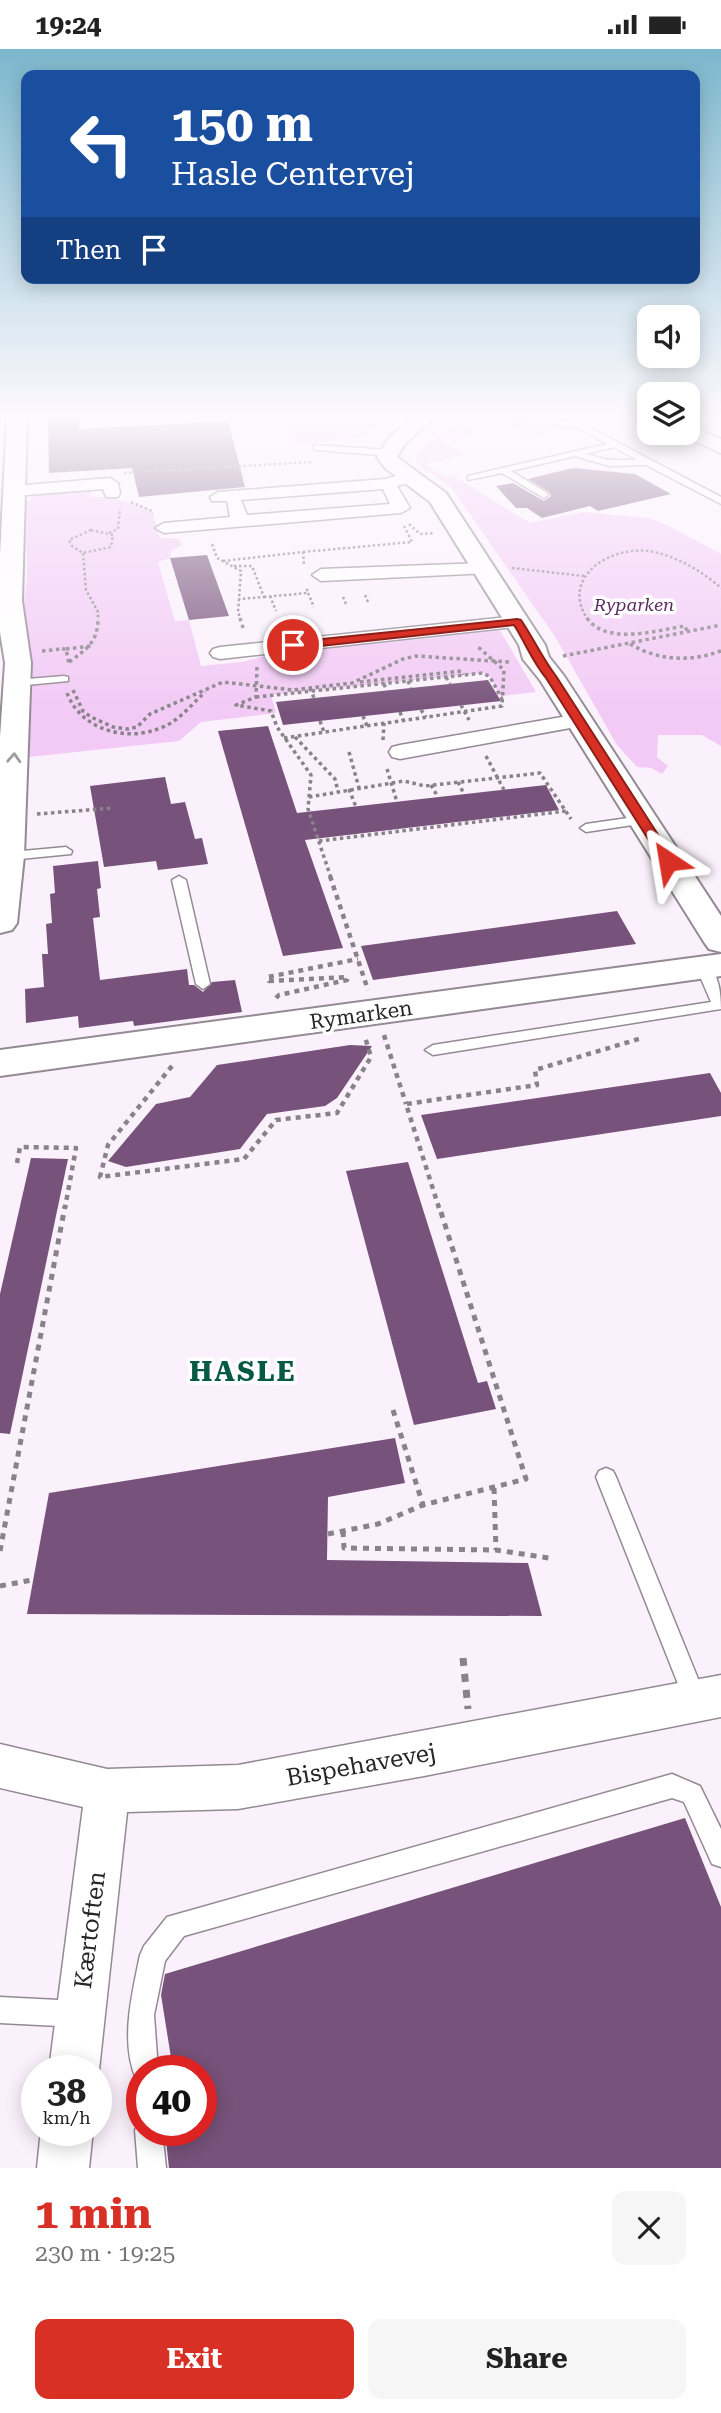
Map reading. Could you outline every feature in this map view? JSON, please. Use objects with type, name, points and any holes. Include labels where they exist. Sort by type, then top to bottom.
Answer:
[{"type":"street","points":[[0,923],[4,857],[10,817],[8,680],[18,653],[10,601],[13,517]]},
{"type":"street","points":[[237,517],[240,521]]},
{"type":"street","points":[[159,524],[291,517]]},
{"type":"street","points":[[450,517],[532,645],[536,659],[551,676],[642,820],[715,958]]},
{"type":"street","points":[[311,577],[483,569]]},
{"type":"street","points":[[220,653],[517,622]]},
{"type":"street","points":[[400,751],[579,720]]},
{"type":"street","name":"Rymarken","points":[[0,1063],[176,1040],[212,1025],[715,958]]},
{"type":"street","name":"Bispehavevej","points":[[0,1766],[107,1791],[238,1787],[424,1754],[709,1698]]},
{"type":"street","name":"Kærtoften","points":[[76,2055],[107,1791]]},
{"type":"street","points":[[63,2168],[65,2146]]},
{"type":"lane","points":[[8,680],[69,678]]},
{"type":"lane","points":[[586,828],[642,820]]},
{"type":"lane","points":[[4,857],[66,851]]},
{"type":"lane","points":[[179,880],[203,983]]},
{"type":"lane","points":[[433,1050],[720,1005],[715,958]]},
{"type":"lane","points":[[606,1477],[709,1698]]},
{"type":"lane","points":[[144,2055],[141,2015],[153,1955],[176,1926],[672,1786],[692,1794],[721,1855]]},
{"type":"lane","points":[[0,2010],[80,2014]]},
{"type":"lane","points":[[150,2146],[152,2168]]},
{"type":"path","points":[[69,662],[92,646],[98,631],[98,612],[86,590],[83,554],[72,546],[69,540],[91,530],[109,533],[118,529],[119,517]]},
{"type":"path","points":[[155,517],[159,524]]},
{"type":"path","points":[[223,561],[412,543],[401,520]]},
{"type":"path","points":[[83,554],[111,547],[113,535],[109,533]]},
{"type":"path","points":[[210,544],[213,544],[217,558],[241,571],[238,612],[247,639],[258,656],[256,697]]},
{"type":"path","points":[[687,631],[685,626],[611,633],[595,625],[579,607],[578,590],[583,576],[592,565],[609,555],[638,549],[677,559],[721,588]]},
{"type":"path","points":[[239,599],[307,593],[311,577],[303,552]]},
{"type":"path","points":[[233,566],[252,566],[261,595],[267,596],[276,611]]},
{"type":"path","points":[[483,569],[508,568],[583,576]]},
{"type":"path","points":[[365,595],[368,602]]},
{"type":"path","points":[[343,597],[346,604]]},
{"type":"path","points":[[350,684],[403,659],[416,656],[502,663],[629,644],[720,624]]},
{"type":"path","points":[[629,644],[657,656],[680,659],[721,651]]},
{"type":"path","points":[[64,649],[92,646]]},
{"type":"path","points":[[64,649],[69,662],[67,697],[77,714],[97,727],[127,733],[165,726],[208,689]]},
{"type":"path","points":[[64,649],[73,692],[83,711],[100,722],[124,729],[137,727],[150,714],[225,682],[310,689]]},
{"type":"path","points":[[284,738],[502,706],[506,671],[502,663],[482,650]]},
{"type":"path","points":[[369,995],[308,809],[311,775],[284,738],[271,712],[236,705],[256,697],[310,689],[461,671],[463,675]]},
{"type":"path","points":[[350,684],[383,684],[483,673],[490,677],[503,700]]},
{"type":"path","points":[[446,677],[450,684]]},
{"type":"path","points":[[408,681],[411,688]]},
{"type":"path","points":[[350,684],[352,694]]},
{"type":"path","points":[[383,684],[387,691]]},
{"type":"path","points":[[310,689],[314,698]]},
{"type":"path","points":[[461,705],[466,713]]},
{"type":"path","points":[[421,710],[426,717]]},
{"type":"path","points":[[400,712],[404,720]]},
{"type":"path","points":[[363,716],[367,726]]},
{"type":"path","points":[[320,721],[324,732]]},
{"type":"path","points":[[294,736],[335,779],[338,791]]},
{"type":"path","points":[[349,752],[359,788]]},
{"type":"path","points":[[387,777],[431,785],[540,773],[572,821]]},
{"type":"path","points":[[497,778],[504,790]]},
{"type":"path","points":[[309,797],[404,781]]},
{"type":"path","points":[[458,782],[464,794]]},
{"type":"path","points":[[431,785],[438,797]]},
{"type":"path","points":[[349,789],[356,807]]},
{"type":"path","points":[[10,817],[113,808]]},
{"type":"path","points":[[319,841],[566,811]]},
{"type":"path","points":[[302,998],[276,999],[279,995],[347,980],[347,977],[269,981],[268,977],[358,959]]},
{"type":"path","points":[[176,1040],[176,1061],[108,1145],[100,1177],[244,1159],[276,1120],[337,1113],[371,1056],[365,1035],[383,1032],[522,1462],[526,1479],[423,1505],[378,1524],[328,1534]]},
{"type":"path","points":[[406,1104],[537,1085],[534,1069],[649,1036]]},
{"type":"path","points":[[0,1551],[76,1148],[20,1147],[17,1163]]},
{"type":"path","points":[[393,1410],[423,1505]]},
{"type":"path","points":[[494,1487],[496,1550]]},
{"type":"path","points":[[343,1531],[344,1548],[496,1550],[549,1558]]},
{"type":"path","points":[[0,1586],[32,1580]]},
{"type":"path","points":[[463,1658],[466,1693]]},
{"type":"green space","points":[[26,517],[154,517],[160,538],[179,539],[182,545],[171,551],[170,558],[158,562],[175,621],[189,620],[201,666],[242,662],[272,654],[440,637],[439,633],[498,627],[536,692],[500,696],[490,677],[483,673],[271,695],[276,713],[201,722],[179,741],[29,757],[23,611],[27,579]]},
{"type":"green space","name":"Ryparken","points":[[472,517],[520,517],[530,523],[559,517],[648,518],[667,525],[721,554],[721,746],[702,735],[658,735],[657,757],[668,766],[662,774],[651,768],[637,767],[617,745],[556,638]]},
{"type":"building","points":[[207,555],[229,616],[189,620],[170,558]]},
{"type":"building","points":[[488,680],[501,701],[283,725],[276,702]]},
{"type":"building","points":[[268,726],[297,813],[546,785],[559,810],[305,840],[343,948],[283,956],[218,731]]},
{"type":"building","points":[[165,777],[171,804],[185,802],[195,839],[202,838],[208,864],[158,870],[156,861],[104,867],[90,786]]},
{"type":"building","points":[[98,861],[100,917],[93,918],[100,980],[187,969],[189,985],[194,985],[203,992],[212,982],[235,980],[242,1012],[134,1026],[133,1021],[79,1028],[78,1016],[26,1023],[25,989],[44,987],[42,954],[48,954],[46,924],[52,923],[50,894],[55,893],[53,866]]},
{"type":"building","points":[[617,911],[636,944],[373,980],[361,946]]},
{"type":"building","points":[[350,1045],[372,1046],[337,1098],[325,1106],[267,1114],[240,1149],[126,1167],[108,1161],[156,1104],[190,1097],[217,1065]]},
{"type":"building","points":[[710,1073],[721,1093],[721,1116],[437,1159],[421,1115]]},
{"type":"building","points":[[31,1158],[68,1159],[10,1434],[0,1433],[0,1294]]},
{"type":"building","points":[[408,1162],[478,1383],[487,1381],[496,1409],[414,1425],[346,1171]]},
{"type":"building","points":[[395,1438],[405,1483],[328,1497],[327,1560],[528,1563],[542,1616],[27,1614],[49,1493]]},
{"type":"building","points":[[685,1818],[721,1907],[721,2168],[169,2168],[167,2146],[217,2146],[217,2055],[171,2055],[161,1995],[165,1974]]},
{"type":"district","name":"HASLE","points":[[243,1371]]},
{"type":"route","points":[[293,645],[517,622],[532,645],[536,659],[551,676],[668,861]]}]
